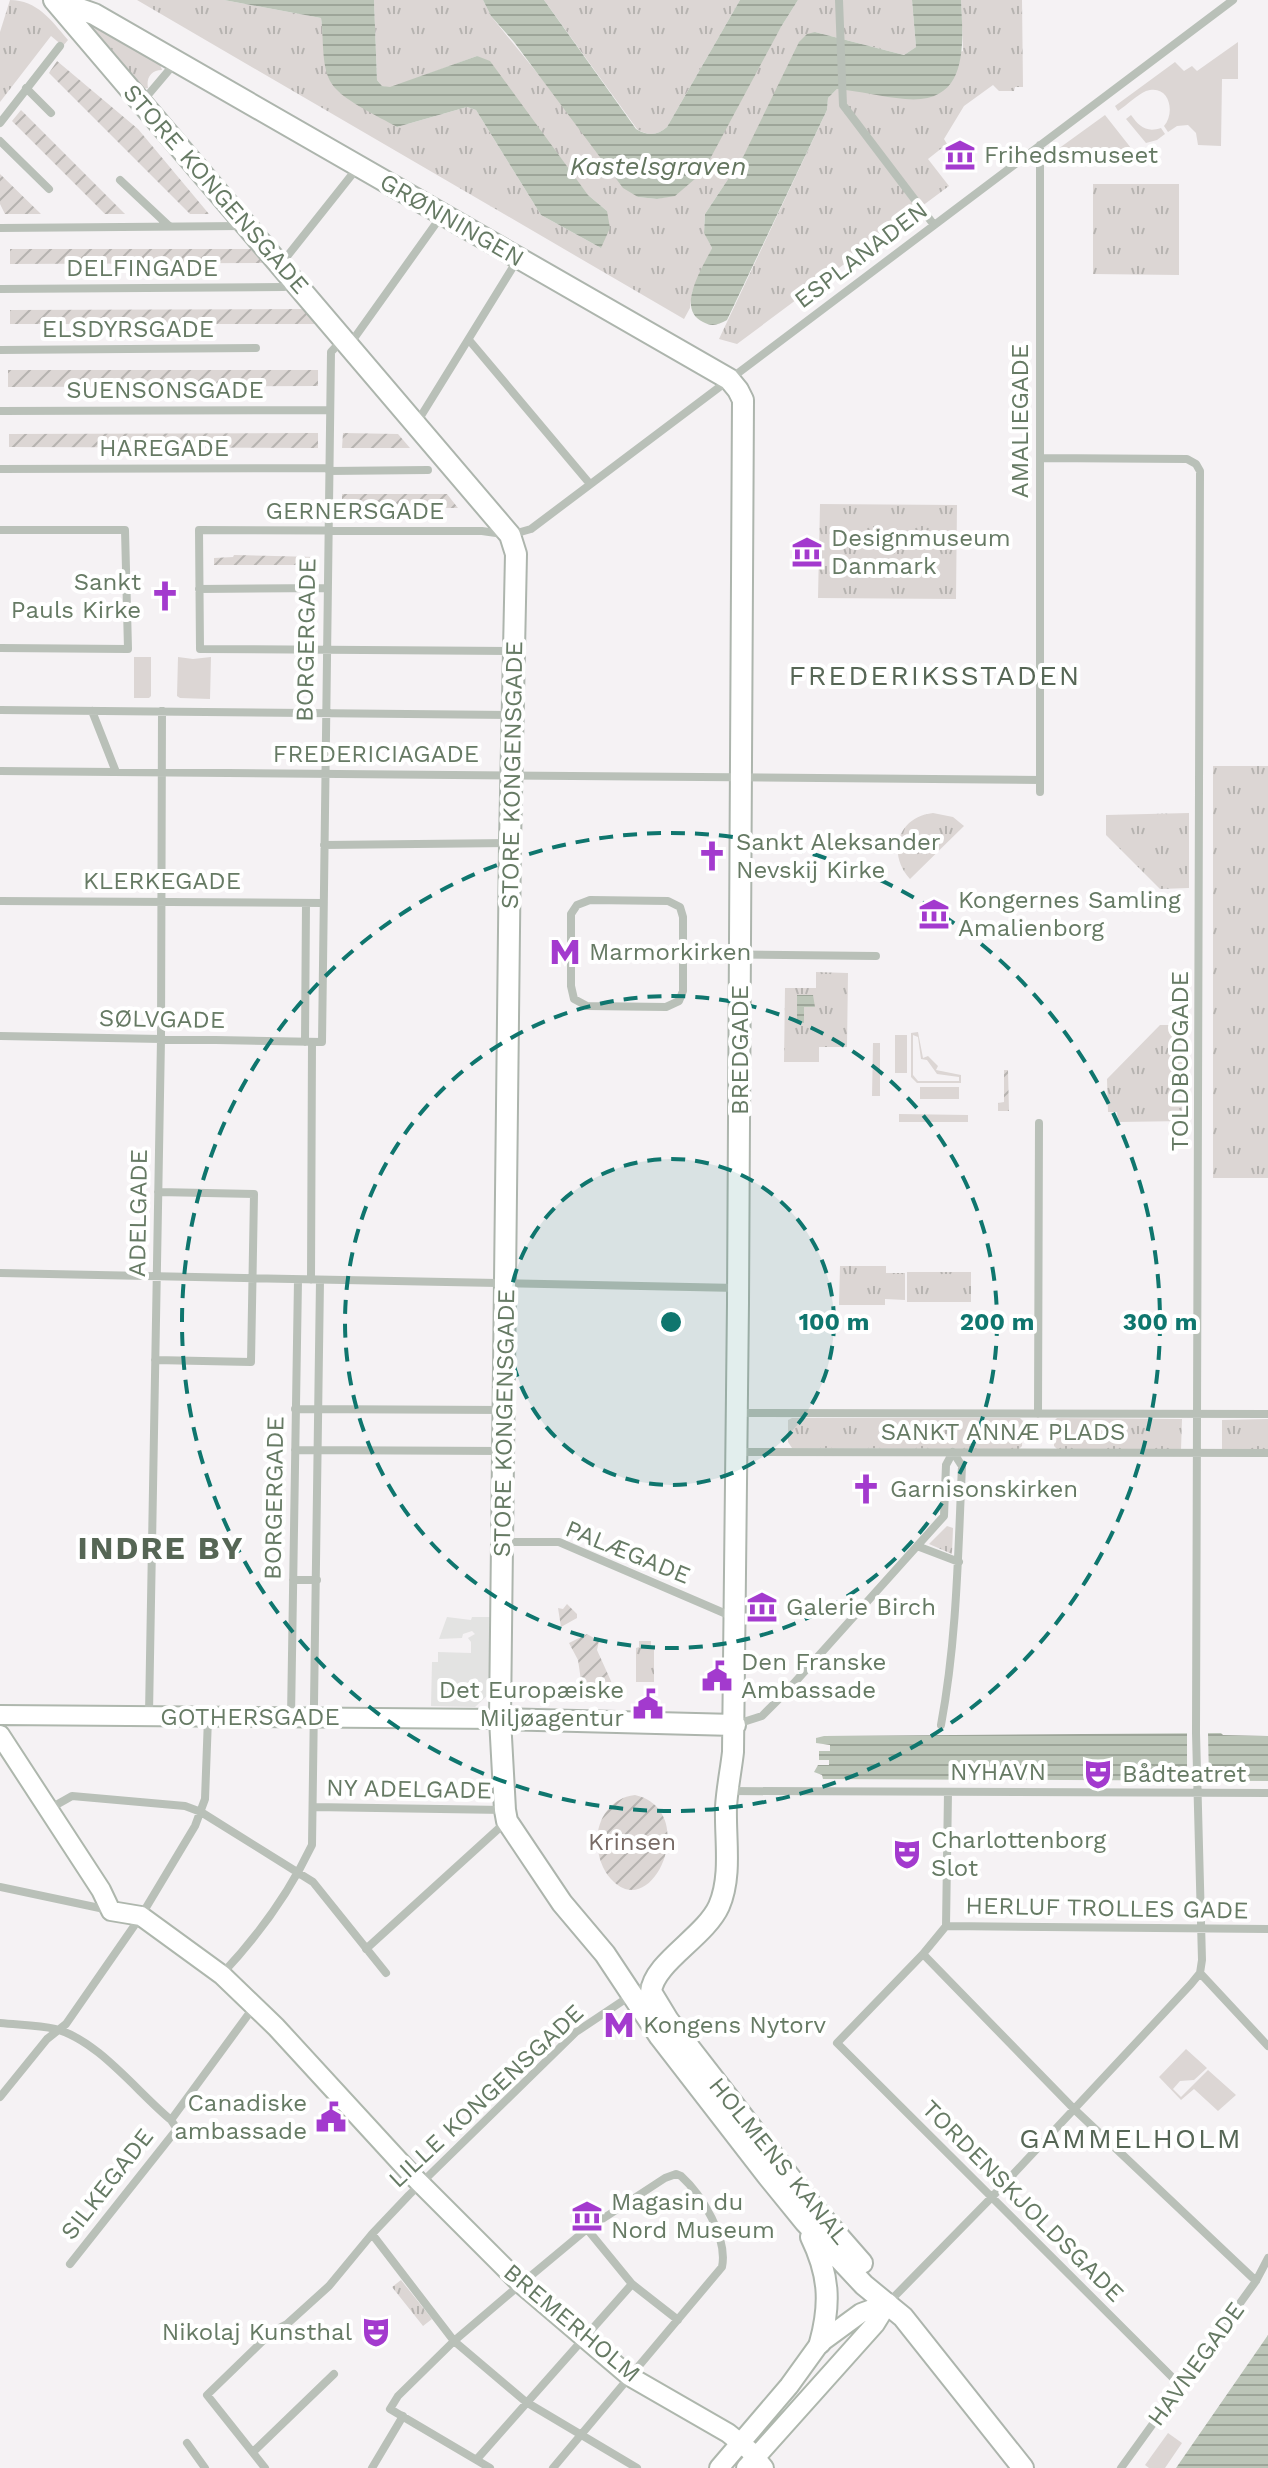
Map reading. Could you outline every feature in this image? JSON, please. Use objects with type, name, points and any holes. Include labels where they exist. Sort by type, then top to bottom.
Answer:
[{"type":"main road","name":"GRØNNINGEN","points":[[54,0],[87,7],[729,379]]},
{"type":"main road","name":"STORE KONGENSGADE","points":[[54,0],[510,535],[516,554],[500,1719]]},
{"type":"main road","name":"BREDGADE","points":[[729,379],[743,400],[735,1725]]},
{"type":"main road","points":[[500,1719],[735,1725],[728,1791],[725,1881],[720,1904],[709,1923],[652,1981],[652,1996],[664,2028],[632,1994],[610,1960],[562,1903],[506,1816],[500,1719]]},
{"type":"main road","points":[[610,1960],[631,1976],[652,1981]]},
{"type":"main road","name":"HOLMENS KANAL","points":[[664,2028],[805,2222],[864,2285],[888,2303]]},
{"type":"main road","name":"HOLMENS KANAL","points":[[664,2028],[866,2267],[888,2303]]},
{"type":"main road","points":[[805,2222],[821,2257],[828,2287],[827,2319],[820,2343]]},
{"type":"main road","points":[[888,2303],[903,2317],[1023,2468]]},
{"type":"street","points":[[839,0],[843,105],[934,225]]},
{"type":"street","name":"ESPLANADEN","points":[[510,535],[531,529],[1233,0]]},
{"type":"street","points":[[0,123],[60,46]]},
{"type":"street","points":[[142,102],[176,61]]},
{"type":"street","points":[[26,88],[51,113]]},
{"type":"street","points":[[0,141],[49,189]]},
{"type":"street","name":"AMALIEGADE","points":[[1040,145],[1040,792]]},
{"type":"street","points":[[281,264],[359,166]]},
{"type":"street","points":[[120,180],[169,227]]},
{"type":"street","name":"BORGERGADE","points":[[313,1042],[323,903],[331,352],[346,342],[442,214]]},
{"type":"street","points":[[0,228],[248,226]]},
{"type":"street","points":[[416,424],[519,258]]},
{"type":"street","name":"DELFINGADE","points":[[0,289],[284,287]]},
{"type":"street","points":[[469,340],[590,484]]},
{"type":"street","name":"ELSDYRSGADE","points":[[0,350],[256,348]]},
{"type":"street","name":"SUENSONSGADE","points":[[0,411],[330,410]]},
{"type":"street","name":"TOLDBODGADE","points":[[1040,458],[1187,459],[1196,464],[1200,471],[1196,1720],[1202,1929],[1200,1973]]},
{"type":"street","name":"HAREGADE","points":[[0,469],[428,470]]},
{"type":"street","points":[[0,530],[125,530],[128,649],[0,648]]},
{"type":"street","name":"GERNERSGADE","points":[[199,589],[199,530],[482,531],[510,535]]},
{"type":"street","points":[[327,588],[199,589],[200,649],[514,651]]},
{"type":"street","points":[[0,710],[513,715]]},
{"type":"street","points":[[92,711],[116,772]]},
{"type":"street","name":"ADELGADE","points":[[149,1716],[163,901],[162,711]]},
{"type":"street","name":"FREDERICIAGADE","points":[[0,771],[1040,780]]},
{"type":"street","points":[[324,845],[510,843]]},
{"type":"street","name":"KLERKEGADE","points":[[0,901],[323,903]]},
{"type":"street","points":[[585,901],[668,901],[677,904],[683,917],[683,954],[683,991],[676,1004],[666,1007],[587,1006],[577,1002],[571,986],[573,910],[585,901]]},
{"type":"street","name":"BORGERGADE","points":[[222,1975],[299,1872],[312,1845],[319,1409],[313,1042],[306,903]]},
{"type":"street","points":[[683,954],[876,956]]},
{"type":"street","name":"SØLVGADE","points":[[0,1036],[313,1042]]},
{"type":"street","points":[[1038,1414],[1039,1123]]},
{"type":"street","points":[[155,1360],[251,1362],[254,1194],[158,1192]]},
{"type":"street","points":[[0,1273],[738,1288]]},
{"type":"street","name":"BORGERGADE","points":[[291,1717],[298,1280]]},
{"type":"street","points":[[295,1409],[504,1410]]},
{"type":"street","name":"SANKT ANNÆ PLADS","points":[[737,1413],[1268,1414]]},
{"type":"street","points":[[295,1450],[504,1451]]},
{"type":"street","name":"SANKT ANNÆ PLADS","points":[[737,1452],[1268,1453]]},
{"type":"street","points":[[735,1725],[762,1716],[944,1516],[946,1465],[953,1452],[962,1466],[959,1562],[950,1675],[941,1725]]},
{"type":"street","points":[[944,1516],[960,1516]]},
{"type":"street","name":"PALÆGADE","points":[[503,1542],[559,1542],[736,1618]]},
{"type":"street","points":[[917,1546],[959,1562]]},
{"type":"street","points":[[293,1580],[317,1580]]},
{"type":"street","name":"GOTHERSGADE","points":[[0,1715],[500,1719]]},
{"type":"street","points":[[0,2097],[47,2039],[66,2024],[141,1916],[195,1826],[205,1799],[208,1717]]},
{"type":"street","points":[[0,1735],[101,1890],[111,1911]]},
{"type":"street","name":"NYHAVN","points":[[728,1791],[1268,1793]]},
{"type":"street","points":[[948,1792],[946,1926],[923,1954],[1074,2109],[1256,2281]]},
{"type":"street","points":[[49,1809],[72,1796],[185,1806],[201,1812],[313,1882],[386,1973]]},
{"type":"street","name":"NY ADELGADE","points":[[313,1807],[506,1816]]},
{"type":"street","points":[[366,1949],[506,1816]]},
{"type":"street","points":[[0,1887],[141,1916]]},
{"type":"street","name":"BREMERHOLM","points":[[141,1916],[222,1975],[276,2027],[420,2183],[521,2284],[629,2376],[741,2442]]},
{"type":"street","name":"HERLUF TROLLES GADE","points":[[946,1926],[1268,1929]]},
{"type":"street","name":"TORDENSKJOLDSGADE","points":[[923,1954],[837,2043],[1181,2386]]},
{"type":"street","points":[[741,2442],[755,2464],[875,2324],[888,2303],[991,2198],[1200,1973],[1268,2046]]},
{"type":"street","name":"LILLE KONGENSGADE","points":[[253,2452],[207,2395],[278,2328],[287,2324],[329,2286],[420,2183],[576,2032],[652,1981]]},
{"type":"street","name":"SILKEGADE","points":[[70,2264],[174,2124],[253,2008]]},
{"type":"street","points":[[0,2023],[58,2029],[72,2035],[115,2066],[174,2124]]},
{"type":"street","points":[[490,2468],[390,2409],[398,2396],[454,2341],[587,2229],[676,2174],[685,2179],[713,2220],[722,2241],[722,2267],[553,2468]]},
{"type":"street","points":[[587,2229],[632,2284],[678,2320]]},
{"type":"street","points":[[372,2234],[454,2341],[526,2402],[637,2468]]},
{"type":"street","name":"HAVNEGADE","points":[[1121,2468],[1256,2281],[1268,2258]]},
{"type":"street","points":[[477,2459],[632,2284]]},
{"type":"street","points":[[719,2468],[789,2386],[820,2343],[861,2313],[888,2303]]},
{"type":"street","points":[[265,2468],[253,2452],[334,2374]]},
{"type":"street","points":[[372,2468],[403,2416]]},
{"type":"street","points":[[187,2443],[205,2468]]},
{"type":"shaded area","points":[[447,1617],[471,1620],[472,1617],[490,1617],[490,1693],[475,1707],[431,1706],[432,1662],[438,1662],[438,1652],[471,1653],[468,1638],[475,1634],[472,1631],[463,1634],[462,1638],[439,1639]]},
{"type":"green space","points":[[10,0],[36,7],[68,40],[63,46],[51,36],[0,102],[0,32]]},
{"type":"green space","points":[[137,0],[224,0],[321,18],[331,82],[397,127],[467,107],[476,110],[541,215],[601,248],[607,211],[588,195],[477,56],[390,88],[382,86],[377,80],[374,0],[483,0],[491,16],[638,197],[657,199],[675,195],[798,0],[912,0],[916,47],[904,55],[815,32],[744,155],[705,214],[704,232],[712,248],[692,292],[690,308],[684,319]]},
{"type":"green space","points":[[544,0],[740,0],[667,127],[652,134],[637,129]]},
{"type":"green space","points":[[961,0],[1022,0],[1023,87],[1015,87],[1014,91],[999,91],[993,85],[964,106],[944,139],[947,144],[928,159],[949,186],[737,344],[719,339],[827,110],[828,98],[837,89],[853,90],[963,51]]},
{"type":"green space","points":[[86,23],[160,64],[162,70],[150,75],[148,88],[142,89]]},
{"type":"green space","points":[[1238,42],[1238,79],[1222,79],[1221,146],[1198,145],[1196,133],[1188,125],[1177,126],[1168,132],[1164,126],[1170,107],[1160,91],[1146,91],[1118,111],[1115,106],[1175,62],[1184,71],[1192,66],[1197,71]]},
{"type":"green space","points":[[57,61],[138,129],[209,214],[190,214],[49,73]]},
{"type":"green space","points":[[21,110],[125,214],[105,214],[12,121]]},
{"type":"green space","points":[[1105,115],[1131,148],[1130,154],[1058,155],[1058,149]]},
{"type":"green space","points":[[1131,115],[1143,128],[1161,128],[1165,134],[1146,143],[1126,119]]},
{"type":"green space","points":[[0,174],[41,214],[5,214],[0,204]]},
{"type":"green space","points":[[1093,184],[1179,184],[1179,275],[1093,274]]},
{"type":"green space","points":[[10,249],[254,249],[266,263],[10,264]]},
{"type":"green space","points":[[305,309],[317,324],[10,324],[10,310]]},
{"type":"green space","points":[[8,370],[318,370],[318,386],[8,387]]},
{"type":"green space","points":[[318,433],[318,448],[9,447],[9,434]]},
{"type":"green space","points":[[343,433],[398,434],[410,448],[342,448]]},
{"type":"green space","points":[[342,494],[447,494],[458,508],[342,507]]},
{"type":"green space","points":[[820,504],[957,505],[956,599],[818,598]]},
{"type":"green space","points":[[234,555],[316,557],[316,565],[214,565],[214,558]]},
{"type":"green space","points":[[134,657],[151,657],[149,698],[134,698]]},
{"type":"green space","points":[[178,657],[211,657],[210,699],[177,696]]},
{"type":"green space","points":[[1213,766],[1268,766],[1268,1178],[1213,1178]]},
{"type":"green space","points":[[933,813],[953,817],[964,826],[910,879],[899,859],[899,838],[911,821]]},
{"type":"green space","points":[[1189,813],[1189,888],[1160,889],[1106,835],[1106,815]]},
{"type":"green space","points":[[816,972],[848,973],[847,1047],[819,1047],[819,1062],[784,1062],[785,988],[816,988]]},
{"type":"green space","points":[[1160,1025],[1176,1025],[1176,1031],[1187,1032],[1186,1121],[1118,1122],[1117,1112],[1108,1112],[1107,1079]]},
{"type":"green space","points":[[918,1032],[923,1058],[928,1056],[938,1066],[936,1070],[961,1075],[961,1083],[917,1083],[911,1077],[911,1033]],"holes":[[[913,1035],[918,1037],[921,1059],[927,1060],[937,1074],[959,1077],[959,1081],[918,1081],[913,1075]]]},
{"type":"green space","points":[[895,1035],[907,1035],[907,1073],[895,1073]]},
{"type":"green space","points":[[873,1043],[880,1043],[880,1096],[872,1096]]},
{"type":"green space","points":[[1004,1070],[1008,1070],[1009,1111],[998,1111],[998,1103],[1004,1102]]},
{"type":"green space","points":[[920,1087],[959,1087],[959,1099],[920,1099]]},
{"type":"green space","points":[[899,1114],[968,1115],[968,1122],[899,1122]]},
{"type":"green space","points":[[840,1266],[886,1266],[886,1273],[905,1273],[905,1300],[885,1299],[885,1305],[839,1305]]},
{"type":"green space","points":[[907,1272],[971,1272],[971,1302],[907,1302]]},
{"type":"green space","points":[[1020,1418],[1023,1421],[1022,1446],[1019,1449],[792,1448],[788,1442],[788,1420]]},
{"type":"green space","points":[[1057,1418],[1182,1419],[1181,1450],[1057,1449],[1054,1446],[1054,1421]]},
{"type":"green space","points":[[1268,1419],[1268,1449],[1222,1450],[1222,1420]]},
{"type":"green space","points":[[947,1526],[953,1528],[952,1554],[929,1544]]},
{"type":"green space","points":[[567,1604],[577,1618],[561,1627],[558,1608],[563,1609]]},
{"type":"green space","points":[[587,1634],[599,1641],[597,1650],[615,1690],[587,1691],[586,1695],[583,1694],[578,1660],[569,1643]]},
{"type":"green space","points":[[639,1641],[651,1641],[651,1648],[654,1648],[654,1682],[636,1682],[636,1648]]},
{"type":"green space","name":"Krinsen","points":[[635,1795],[654,1805],[665,1820],[668,1839],[656,1875],[644,1887],[629,1890],[614,1882],[605,1871],[597,1840],[601,1822],[610,1807],[625,1797]]},
{"type":"green space","points":[[1186,2049],[1207,2068],[1194,2080],[1180,2081],[1173,2089],[1181,2097],[1208,2070],[1236,2095],[1218,2111],[1194,2089],[1181,2100],[1159,2077]]},
{"type":"green space","points":[[401,2280],[432,2319],[423,2326],[392,2287]]},
{"type":"green space","points":[[1168,2433],[1182,2443],[1165,2468],[1149,2468],[1145,2465]]},
{"type":"water","name":"Kastelsgraven","points":[[224,0],[374,0],[377,80],[382,86],[390,87],[477,56],[490,61],[588,195],[607,211],[610,228],[601,248],[541,215],[476,110],[467,107],[397,127],[351,101],[330,81],[324,58],[321,18]]},
{"type":"water","name":"Kastelsgraven","points":[[483,0],[544,0],[636,129],[652,134],[667,127],[740,0],[798,0],[703,172],[675,196],[657,199],[638,197],[623,188],[514,42],[491,16]]},
{"type":"water","name":"Kastelsgraven","points":[[912,0],[961,0],[961,52],[952,82],[941,92],[926,98],[905,99],[837,89],[828,98],[827,110],[727,320],[715,325],[703,322],[691,308],[691,298],[712,248],[704,233],[705,214],[744,155],[799,42],[807,34],[815,32],[904,55],[916,47]]},
{"type":"water","points":[[797,995],[813,995],[815,1007],[804,1007],[804,1023],[797,1023]]},
{"type":"water","points":[[1221,1733],[1268,1736],[1268,1781],[823,1779],[822,1775],[814,1772],[818,1765],[829,1765],[829,1760],[819,1760],[819,1751],[830,1751],[830,1745],[816,1743],[816,1738],[824,1736]]},
{"type":"water","points":[[1268,2335],[1268,2468],[1176,2468]]},
{"type":"pier","points":[[1187,1733],[1208,1733],[1209,1781],[1187,1781]]},
{"type":"place","name":"Frihedsmuseet","points":[[960,155]]},
{"type":"place","name":"Designmuseum Danmark","points":[[807,552]]},
{"type":"place","name":"Sankt Pauls Kirke","points":[[165,596]]},
{"type":"place","name":"Sankt Aleksander Nevskij Kirke","points":[[712,856]]},
{"type":"place","name":"Kongernes Samling Amalienborg","points":[[934,914]]},
{"type":"place","name":"Marmorkirken","points":[[565,952]]},
{"type":"place","name":"Garnisonskirken","points":[[866,1489]]},
{"type":"place","name":"Galerie Birch","points":[[762,1607]]},
{"type":"place","name":"Den Franske Ambassade","points":[[717,1676]]},
{"type":"place","name":"Det Europæiske Miljøagentur","points":[[648,1704]]},
{"type":"place","name":"Bådteatret","points":[[1098,1774]]},
{"type":"place","name":"Charlottenborg Slot","points":[[907,1854]]},
{"type":"place","name":"Kongens Nytorv","points":[[619,2025]]},
{"type":"place","name":"Canadiske ambassade","points":[[331,2117]]},
{"type":"place","name":"Magasin du Nord Museum","points":[[587,2216]]},
{"type":"place","name":"Nikolaj Kunsthal","points":[[376,2332]]},
{"type":"district","name":"FREDERIKSSTADEN","points":[[935,675]]},
{"type":"district","name":"INDRE BY","points":[[161,1548]]},
{"type":"district","name":"GAMMELHOLM","points":[[1131,2138]]}]
